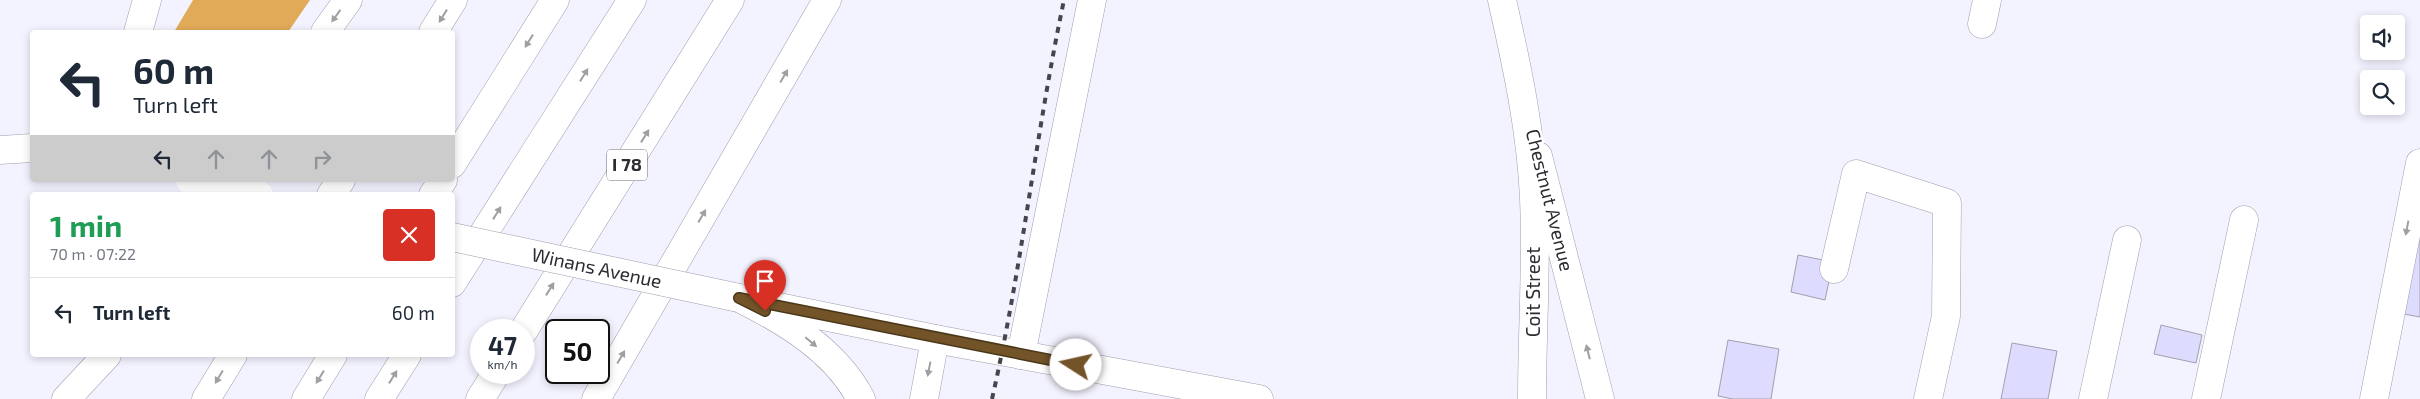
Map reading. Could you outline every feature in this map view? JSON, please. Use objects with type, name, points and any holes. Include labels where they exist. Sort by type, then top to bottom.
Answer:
[{"type":"main road","points":[[139,30],[147,0]]},
{"type":"main road","points":[[326,30],[348,0]]},
{"type":"main road","points":[[434,30],[453,0]]},
{"type":"main road","points":[[455,159],[555,0]]},
{"type":"main road","points":[[455,279],[632,0]]},
{"type":"main road","name":"I 78","points":[[531,319],[730,0]]},
{"type":"main road","points":[[596,399],[827,0]]},
{"type":"main road","points":[[1021,354],[1092,0]]},
{"type":"main road","name":"Chestnut Avenue","points":[[1502,0],[1523,96],[1600,399]]},
{"type":"main road","name":"Coit Street","points":[[1523,96],[1534,199],[1532,399]]},
{"type":"main road","points":[[0,138],[30,146]]},
{"type":"main road","points":[[0,150],[30,147]]},
{"type":"main road","points":[[2374,399],[2419,169]]},
{"type":"main road","points":[[1834,269],[1856,174],[1947,203],[1946,316],[1928,399]]},
{"type":"main road","points":[[199,182],[245,192]]},
{"type":"main road","points":[[2206,399],[2244,220]]},
{"type":"main road","name":"Winans Avenue","points":[[455,238],[935,339],[1259,399]]},
{"type":"main road","points":[[2093,399],[2127,240]]},
{"type":"main road","points":[[739,298],[788,324],[809,340],[842,371],[861,399]]},
{"type":"main road","points":[[924,399],[935,339]]},
{"type":"main road","points":[[66,399],[105,357]]},
{"type":"main road","points":[[90,399],[117,357]]},
{"type":"main road","points":[[206,399],[232,357]]},
{"type":"main road","points":[[306,399],[332,357]]},
{"type":"main road","points":[[379,399],[406,357]]},
{"type":"main road","points":[[480,399],[489,384]]},
{"type":"shaded area","points":[[193,0],[310,0],[289,30],[175,30]]},
{"type":"building","points":[[2420,230],[2420,317],[2398,313]]},
{"type":"building","points":[[1798,255],[1833,262],[1825,300],[1791,292]]},
{"type":"building","points":[[2161,325],[2202,335],[2196,363],[2154,354]]},
{"type":"building","points":[[1728,340],[1779,349],[1771,399],[1733,399],[1718,396]]},
{"type":"building","points":[[2012,343],[2057,351],[2048,399],[2001,399]]},
{"type":"railway","points":[[992,399],[1012,300],[1045,99],[1064,0]]},
{"type":"route","points":[[765,311],[739,298],[935,339],[1076,365]]}]
